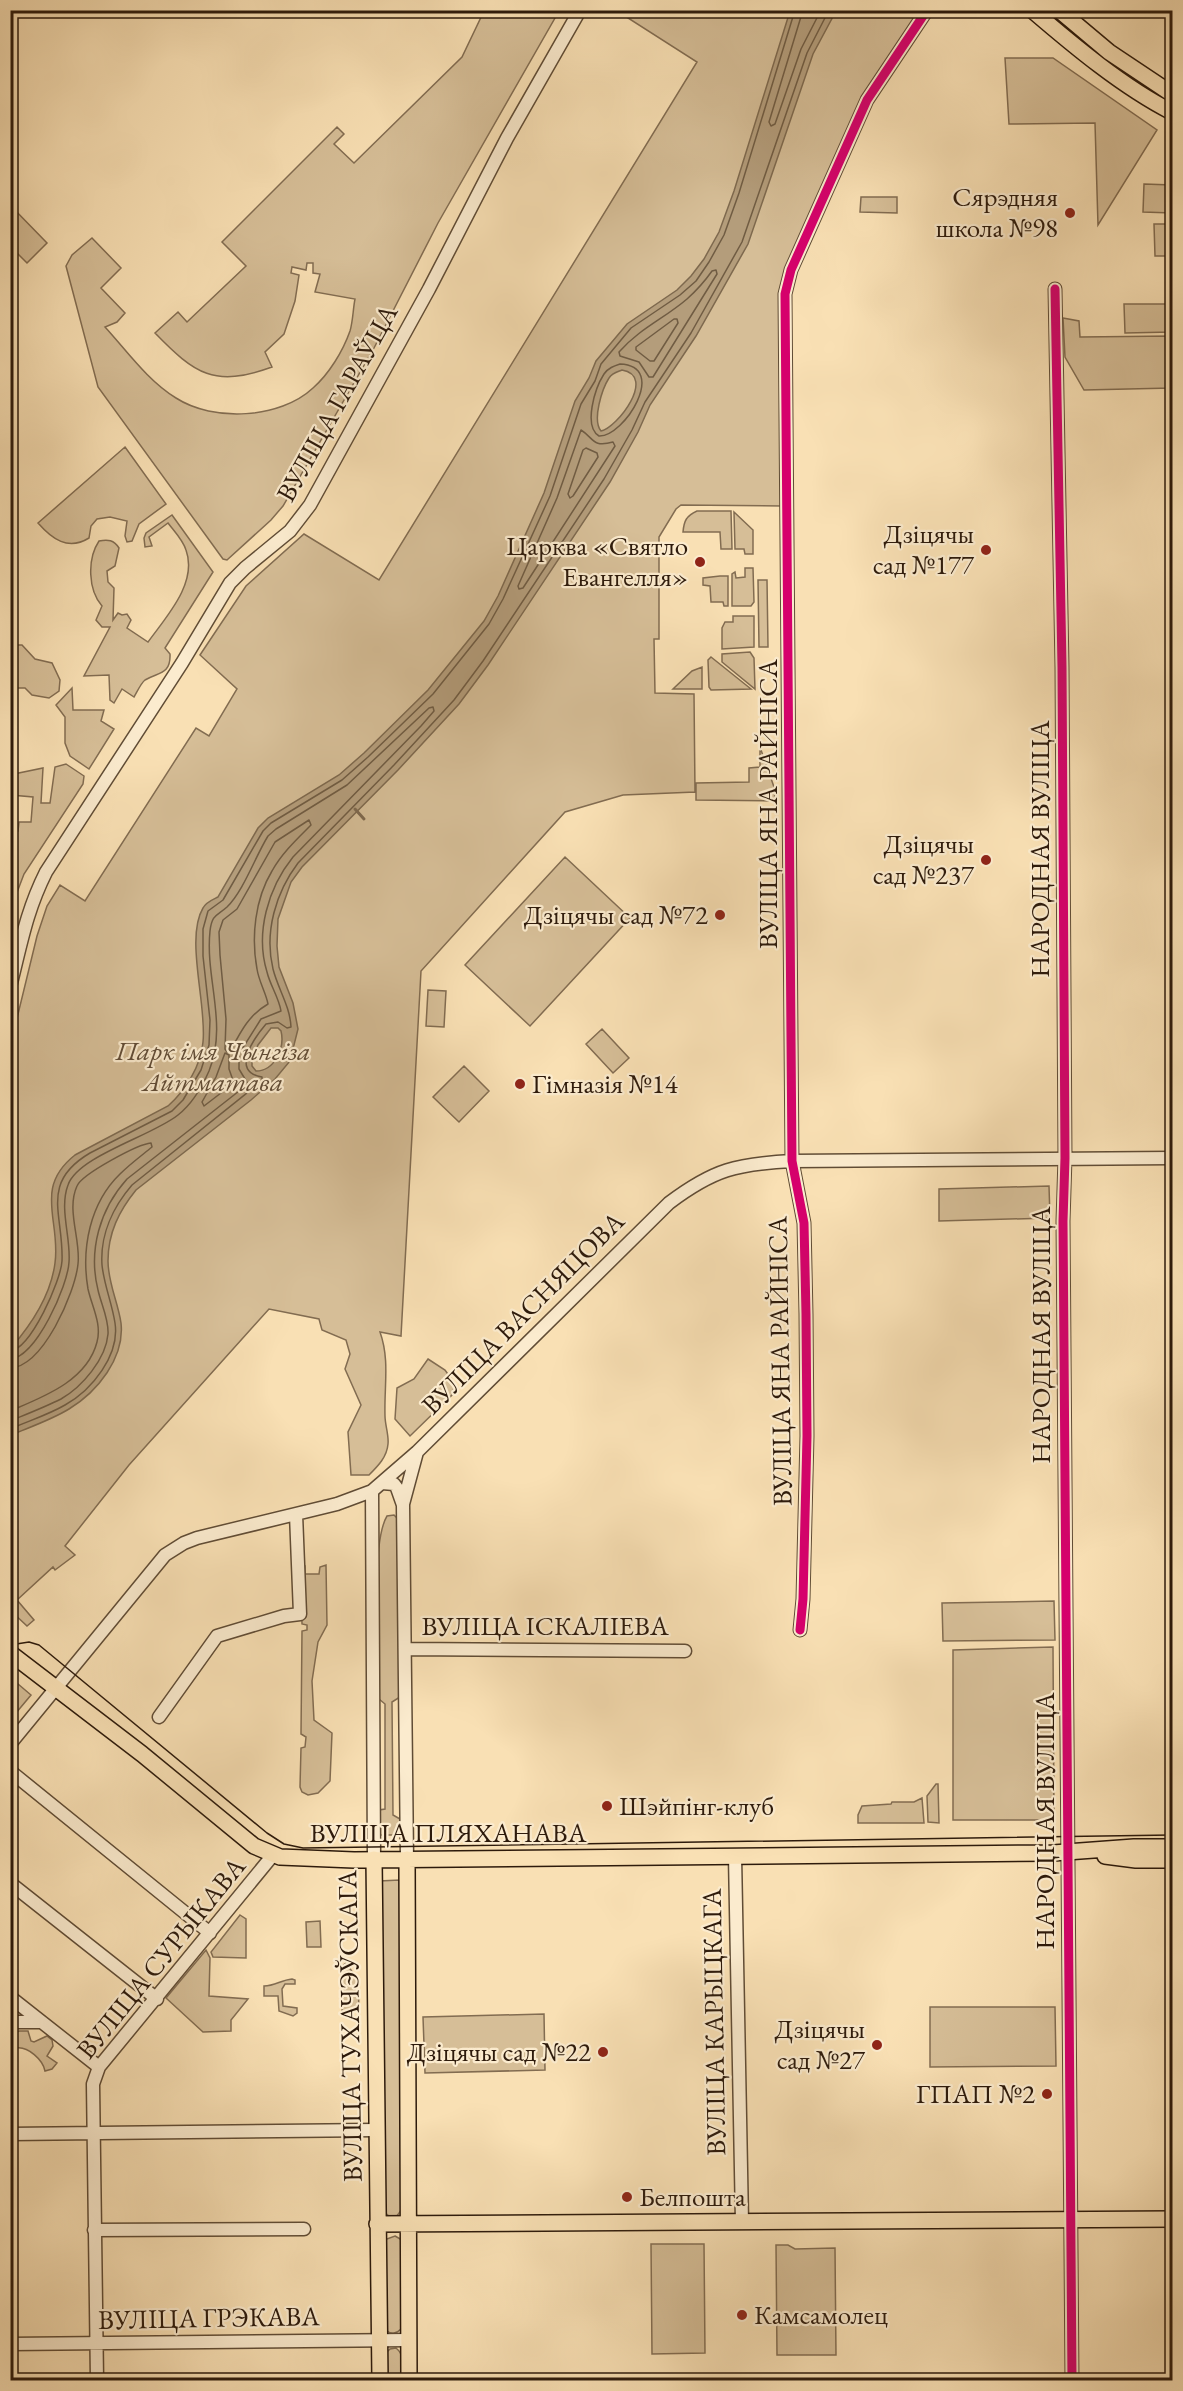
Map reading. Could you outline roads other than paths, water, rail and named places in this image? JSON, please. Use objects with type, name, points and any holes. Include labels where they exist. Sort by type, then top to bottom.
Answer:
[{"type":"main road","points":[[1032,10],[1093,59],[1173,112]]},
{"type":"main road","points":[[1059,10],[1109,52],[1173,94]]},
{"type":"main road","name":"ВУЛІЦА ПЛЯХАНАВА","points":[[10,1640],[57,1687]]},
{"type":"main road","name":"ВУЛІЦА ПЛЯХАНАВА","points":[[10,1653],[57,1687],[254,1846],[273,1856],[298,1859],[407,1859],[1073,1853],[1134,1847],[1173,1847]]},
{"type":"main road","name":"ВУЛІЦА ПЛЯХАНАВА","points":[[1073,1853],[1136,1860],[1173,1860]]},
{"type":"main road","name":"ВУЛІЦА ТУХАЧЭЎСКАГА","points":[[374,1859],[380,2380]]},
{"type":"main road","name":"ВУЛІЦА ТУХАЧЭЎСКАГА","points":[[407,1859],[409,2380]]},
{"type":"main road","points":[[377,2224],[1173,2219]]},
{"type":"street","name":"ВУЛІЦА ГАРАЎЦА","points":[[10,987],[25,921],[46,872],[231,584],[245,568],[290,531],[310,505],[429,289],[502,148],[580,10]]},
{"type":"street","name":"ВУЛІЦА ЯНА РАЙНІСА","points":[[800,1630],[807,1448],[806,1314],[804,1222],[792,1161],[786,284],[867,100],[927,10]]},
{"type":"street","name":"НАРОДНАЯ ВУЛІЦА","points":[[1055,289],[1061,652],[1065,1158],[1063,1221],[1073,1853],[1070,2220],[1072,2380]]},
{"type":"street","name":"ВУЛІЦА ВАСНЯЦОВА","points":[[10,1744],[165,1555],[197,1538],[351,1500],[372,1491],[417,1452],[669,1203],[704,1179],[733,1167],[792,1161],[1173,1158]]},
{"type":"street","name":"ВУЛІЦА ТУХАЧЭЎСКАГА","points":[[407,1859],[403,1505],[417,1452]]},
{"type":"street","points":[[382,1483],[394,1484],[403,1505]]},
{"type":"street","name":"ВУЛІЦА ТУХАЧЭЎСКАГА","points":[[372,1491],[374,1859]]},
{"type":"street","points":[[159,1717],[217,1636],[284,1616],[300,1614],[296,1514]]},
{"type":"street","name":"ВУЛІЦА ІСКАЛІЕВА","points":[[405,1649],[686,1651]]},
{"type":"street","points":[[10,1771],[210,1933]]},
{"type":"street","name":"ВУЛІЦА СУРЫКАВА","points":[[97,2380],[93,2084],[99,2067],[273,1856]]},
{"type":"street","name":"ВУЛІЦА КАРЫЦКАГА","points":[[735,1856],[742,2222]]},
{"type":"street","points":[[10,1883],[157,1999]]},
{"type":"street","points":[[10,1996],[99,2067]]},
{"type":"street","points":[[10,2022],[42,2022]]},
{"type":"street","points":[[10,2134],[376,2130]]},
{"type":"street","points":[[94,2230],[304,2229]]},
{"type":"street","name":"ВУЛІЦА ГРЭКАВА","points":[[10,2344],[408,2340]]},
{"type":"water","points":[[790,11],[836,11],[813,54],[748,244],[696,336],[650,405],[610,482],[488,665],[459,704],[398,770],[302,867],[291,882],[278,919],[277,946],[279,967],[293,1003],[298,1029],[290,1061],[275,1079],[251,1100],[136,1190],[130,1198],[112,1232],[108,1261],[121,1323],[121,1336],[114,1361],[99,1384],[79,1402],[55,1417],[11,1435],[11,1348],[39,1308],[53,1275],[56,1248],[51,1206],[55,1180],[62,1167],[75,1155],[168,1106],[196,1069],[203,1042],[196,936],[203,908],[218,897],[258,828],[268,818],[339,775],[364,753],[428,690],[484,621],[498,596],[544,493],[575,401],[596,361],[627,324],[677,290],[691,276],[704,259],[719,232]],"holes":[[[622,370],[632,374],[636,382],[635,391],[624,412],[608,428],[601,431],[597,420],[599,404],[606,383],[610,376]],[[271,1028],[278,1028],[281,1031],[280,1051],[273,1063],[263,1070],[256,1071],[252,1066],[252,1059],[258,1045]]]},
{"type":"waterway","points":[[355,809],[364,819]]},
{"type":"tram line","points":[[10,1645],[29,1642],[39,1645],[267,1833],[284,1844],[303,1848],[1172,1835]]},
{"type":"place","name":"Сярэдняя школа №98","points":[[1070,213]]},
{"type":"place","name":"Дзіцячы сад №177","points":[[986,550]]},
{"type":"place","name":"Царква «Святло Евангелля»","points":[[700,562]]},
{"type":"place","name":"Дзіцячы сад №237","points":[[986,860]]},
{"type":"place","name":"Дзіцячы сад №72","points":[[720,915]]},
{"type":"place","name":"Гімназія №14","points":[[520,1084]]},
{"type":"place","name":"Шэйпінг-клуб","points":[[607,1806]]},
{"type":"place","name":"Дзіцячы сад №27","points":[[877,2045]]},
{"type":"place","name":"Дзіцячы сад №22","points":[[603,2052]]},
{"type":"place","name":"ГПАП №2","points":[[1047,2094]]},
{"type":"place","name":"Белпошта","points":[[627,2197]]},
{"type":"place","name":"Камсамолец","points":[[742,2315]]},
{"type":"park label","name":"Парк імя Чынгіза Айтматава","points":[[213,1066]]}]
